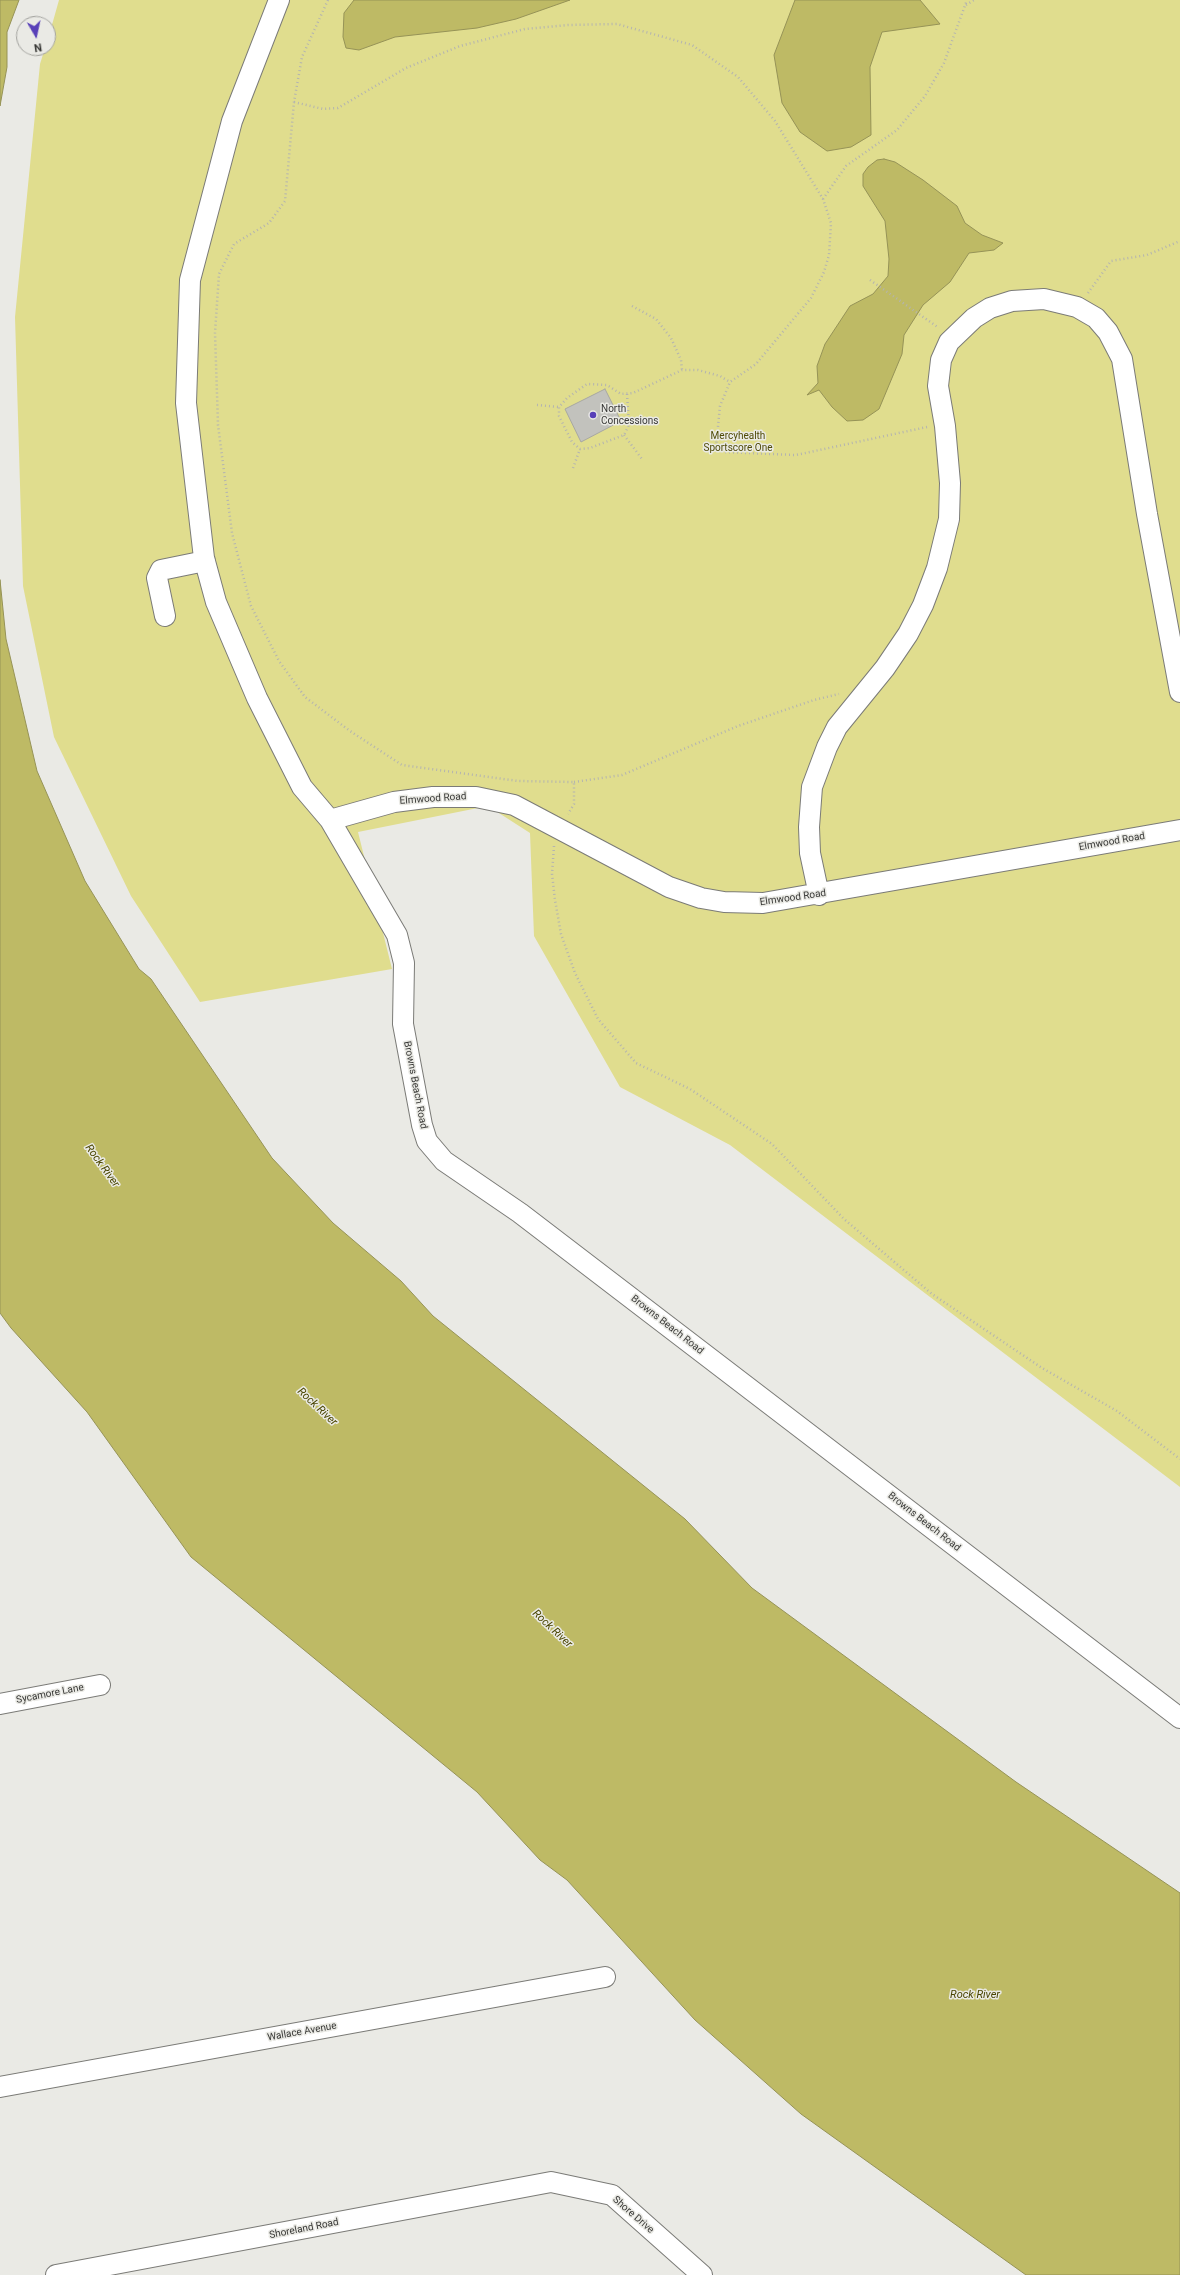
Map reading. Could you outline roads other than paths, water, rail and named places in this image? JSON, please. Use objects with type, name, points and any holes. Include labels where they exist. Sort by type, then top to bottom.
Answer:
[{"type":"street","name":"Browns Beach Road","points":[[279,0],[271,16],[232,121],[190,280],[186,403],[205,561],[216,602],[257,698],[302,788],[330,820],[397,935],[404,963],[403,1024],[422,1125],[427,1141],[444,1161],[520,1213],[1180,1718]]},
{"type":"street","points":[[819,895],[810,853],[809,827],[812,787],[827,747],[838,727],[885,668],[908,634],[923,605],[937,568],[947,526],[950,483],[945,426],[938,386],[941,360],[949,342],[979,315],[990,308],[1012,301],[1082,297],[1096,318],[1108,332],[1122,359],[1147,514],[1180,692]]},
{"type":"street","points":[[165,616],[158,578],[161,570],[205,561]]},
{"type":"street","name":"Elmwood Road","points":[[330,820],[394,802],[433,797],[476,797],[514,805],[669,887],[700,898],[724,902],[764,903],[819,895],[1180,830]]},
{"type":"street","name":"Sycamore Lane","points":[[0,1704],[100,1685]]},
{"type":"street","name":"Wallace Avenue","points":[[0,2087],[605,1977]]},
{"type":"street","name":"Shoreland Road","points":[[56,2275],[551,2182]]},
{"type":"street","name":"Shore Drive","points":[[551,2182],[612,2196],[702,2275]]},
{"type":"water","points":[[0,0],[19,0],[7,32],[7,67],[0,106]]},
{"type":"water","points":[[354,0],[570,0],[516,19],[477,28],[395,37],[359,50],[346,48],[343,37],[344,13]]},
{"type":"water","points":[[795,0],[920,0],[940,24],[882,32],[870,67],[871,135],[851,147],[827,151],[800,132],[782,103],[774,55]]},
{"type":"water","points":[[884,159],[895,162],[923,180],[957,206],[965,223],[982,235],[1003,243],[994,250],[969,253],[950,282],[923,305],[904,335],[902,354],[879,409],[863,420],[847,421],[832,407],[819,390],[807,395],[818,383],[817,366],[825,344],[850,306],[873,294],[888,276],[889,259],[885,221],[863,186],[863,174],[868,167],[877,160]]},
{"type":"water","name":"Rock River","points":[[0,580],[6,639],[37,771],[85,881],[139,969],[151,979],[272,1158],[333,1223],[401,1281],[433,1316],[685,1519],[752,1588],[1016,1782],[1180,1893],[1180,2275],[1026,2275],[801,2114],[695,2020],[567,1880],[540,1860],[477,1792],[191,1557],[87,1412],[11,1328],[0,1313]]},
{"type":"place","name":"North Concessions","points":[[593,415]]},
{"type":"park label","name":"Mercyhealth Sportscore One","points":[[738,442]]}]
